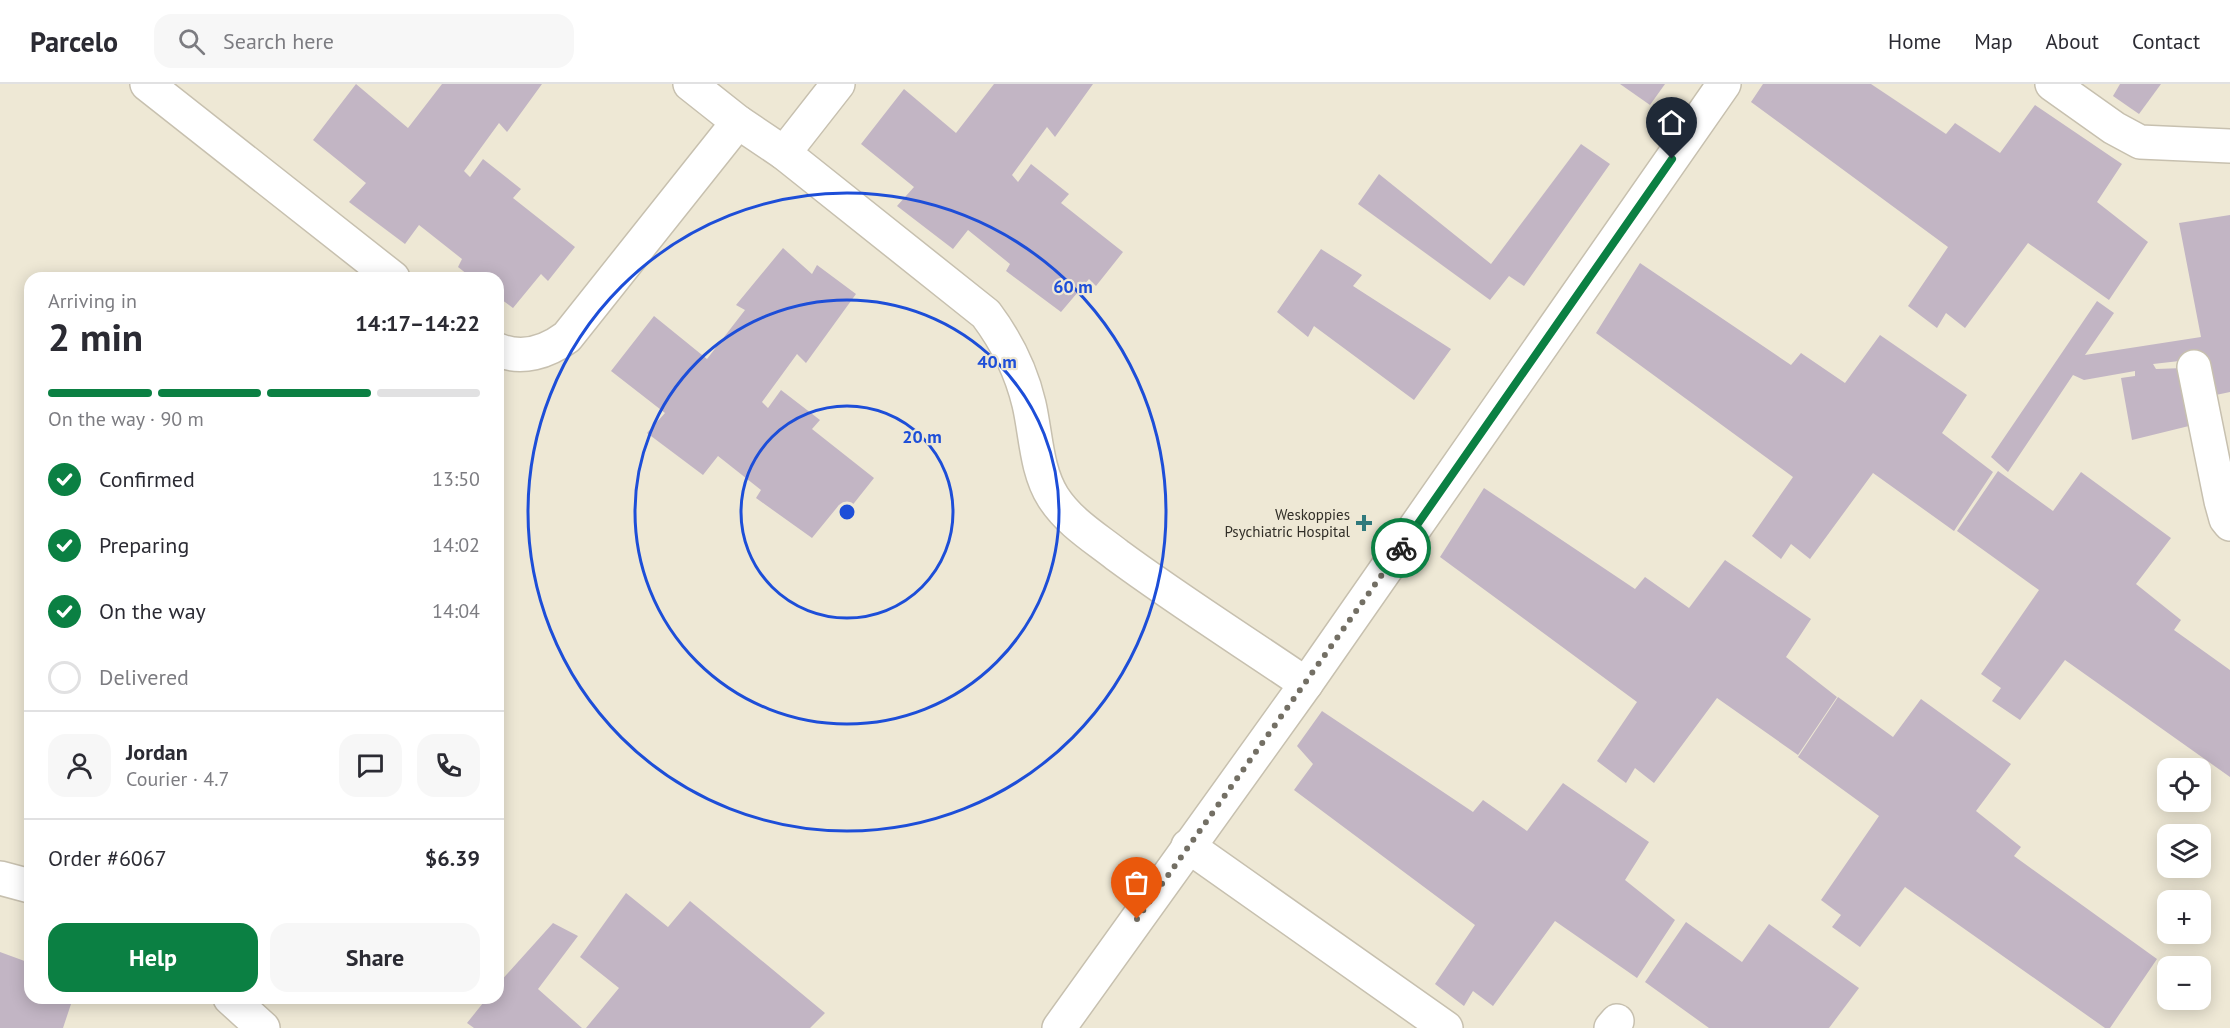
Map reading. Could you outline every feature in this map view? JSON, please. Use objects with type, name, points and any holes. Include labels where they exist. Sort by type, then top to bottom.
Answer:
[{"type":"street","points":[[147,84],[385,272]]},
{"type":"street","points":[[690,84],[738,122],[784,153],[986,314],[1005,339],[1020,374],[1029,405],[1038,456],[1053,496],[1074,523],[1138,570],[1306,684]]},
{"type":"street","points":[[784,153],[838,84]]},
{"type":"street","points":[[1059,1028],[1306,684],[1724,84]]},
{"type":"street","points":[[2052,84],[2114,128],[2140,142],[2230,146]]},
{"type":"street","points":[[504,351],[524,354],[551,348],[567,337],[738,122]]},
{"type":"street","points":[[2194,367],[2221,501],[2226,519],[2230,524]]},
{"type":"street","points":[[1188,846],[1446,1028]]},
{"type":"street","points":[[0,878],[24,884]]},
{"type":"street","points":[[237,1004],[263,1028]]},
{"type":"building","points":[[356,84],[408,128],[442,84],[542,84],[507,132],[499,123],[464,171],[470,177],[483,159],[521,189],[513,198],[575,247],[548,281],[541,274],[513,308],[504,301],[504,272],[464,272],[458,267],[462,259],[419,225],[405,244],[349,202],[366,183],[313,140]]},
{"type":"building","points":[[994,84],[1093,84],[1055,137],[1047,127],[1012,175],[1018,182],[1031,164],[1069,194],[1061,203],[1123,252],[1096,286],[1089,279],[1061,312],[1006,271],[1010,264],[968,230],[953,249],[897,206],[914,187],[861,144],[904,89],[956,133]]},
{"type":"building","points":[[1620,84],[1665,84],[1650,105]]},
{"type":"building","points":[[1763,84],[1871,84],[1946,134],[1955,123],[2000,153],[2035,105],[2122,164],[2097,202],[2148,242],[2109,300],[2028,243],[1965,328],[1946,313],[1937,328],[1908,306],[1948,247],[1751,102]]},
{"type":"building","points":[[2120,84],[2161,84],[2139,114],[2113,96]]},
{"type":"building","points":[[1581,144],[1610,164],[1524,286],[1509,276],[1490,300],[1358,204],[1379,174],[1491,264]]},
{"type":"building","points":[[2230,215],[2230,392],[2211,396],[2206,358],[2153,364],[2156,369],[2184,368],[2193,425],[2132,440],[2121,378],[2135,376],[2135,371],[2084,380],[2073,375],[2008,472],[1991,457],[2097,301],[2114,313],[2085,355],[2201,337],[2179,223]]},
{"type":"building","points":[[783,248],[812,274],[817,265],[856,294],[806,363],[797,354],[762,402],[768,408],[781,390],[820,420],[812,429],[874,478],[847,512],[839,505],[812,538],[756,498],[761,490],[718,456],[703,475],[647,433],[665,413],[611,371],[654,316],[707,359],[745,310],[736,305]]},
{"type":"building","points":[[1321,249],[1362,275],[1353,286],[1451,349],[1414,400],[1314,326],[1308,337],[1277,312]]},
{"type":"building","points":[[1640,263],[1791,365],[1801,353],[1845,383],[1880,335],[1967,395],[1942,433],[1993,472],[1954,531],[1873,473],[1810,559],[1791,544],[1781,559],[1752,536],[1793,477],[1596,333]]},
{"type":"building","points":[[1998,471],[2053,511],[2081,472],[2171,538],[2136,584],[2181,620],[2174,630],[2230,670],[2230,777],[2211,764],[2211,758],[2203,758],[2065,660],[2020,720],[1992,701],[2001,688],[1981,674],[2039,590],[1957,531]]},
{"type":"building","points":[[1484,488],[1635,589],[1645,577],[1689,608],[1725,560],[1811,619],[1786,657],[1837,697],[1798,755],[1717,698],[1654,783],[1635,768],[1626,783],[1597,761],[1637,702],[1440,557]]},
{"type":"building","points":[[1838,697],[1893,737],[1921,699],[2011,764],[1976,811],[2021,847],[2014,856],[2157,959],[2110,1028],[2105,1028],[1905,887],[1860,947],[1832,927],[1841,915],[1821,900],[1879,816],[1798,757]]},
{"type":"building","points":[[1322,711],[1473,812],[1483,800],[1527,831],[1563,783],[1649,842],[1625,880],[1675,920],[1637,978],[1555,921],[1493,1006],[1473,991],[1464,1006],[1435,984],[1475,925],[1294,790],[1313,764],[1297,746]]},
{"type":"building","points":[[626,893],[668,927],[690,901],[825,1013],[810,1028],[586,1028],[619,988],[580,957]]},
{"type":"building","points":[[1686,922],[1742,962],[1769,924],[1859,988],[1829,1028],[1709,1028],[1645,982]]},
{"type":"building","points":[[553,923],[578,936],[538,989],[582,1028],[474,1028],[467,1023],[482,1004],[504,1004],[504,977]]},
{"type":"building","points":[[0,952],[24,961],[24,1004],[71,1004],[63,1028],[0,1028]]},
{"type":"way so far","points":[[1137,919],[1401,548]]},
{"type":"place","name":"Weskoppies Psychiatric Hospital","points":[[1364,523]]},
{"type":"route","points":[[1401,548],[1672,159]]}]
